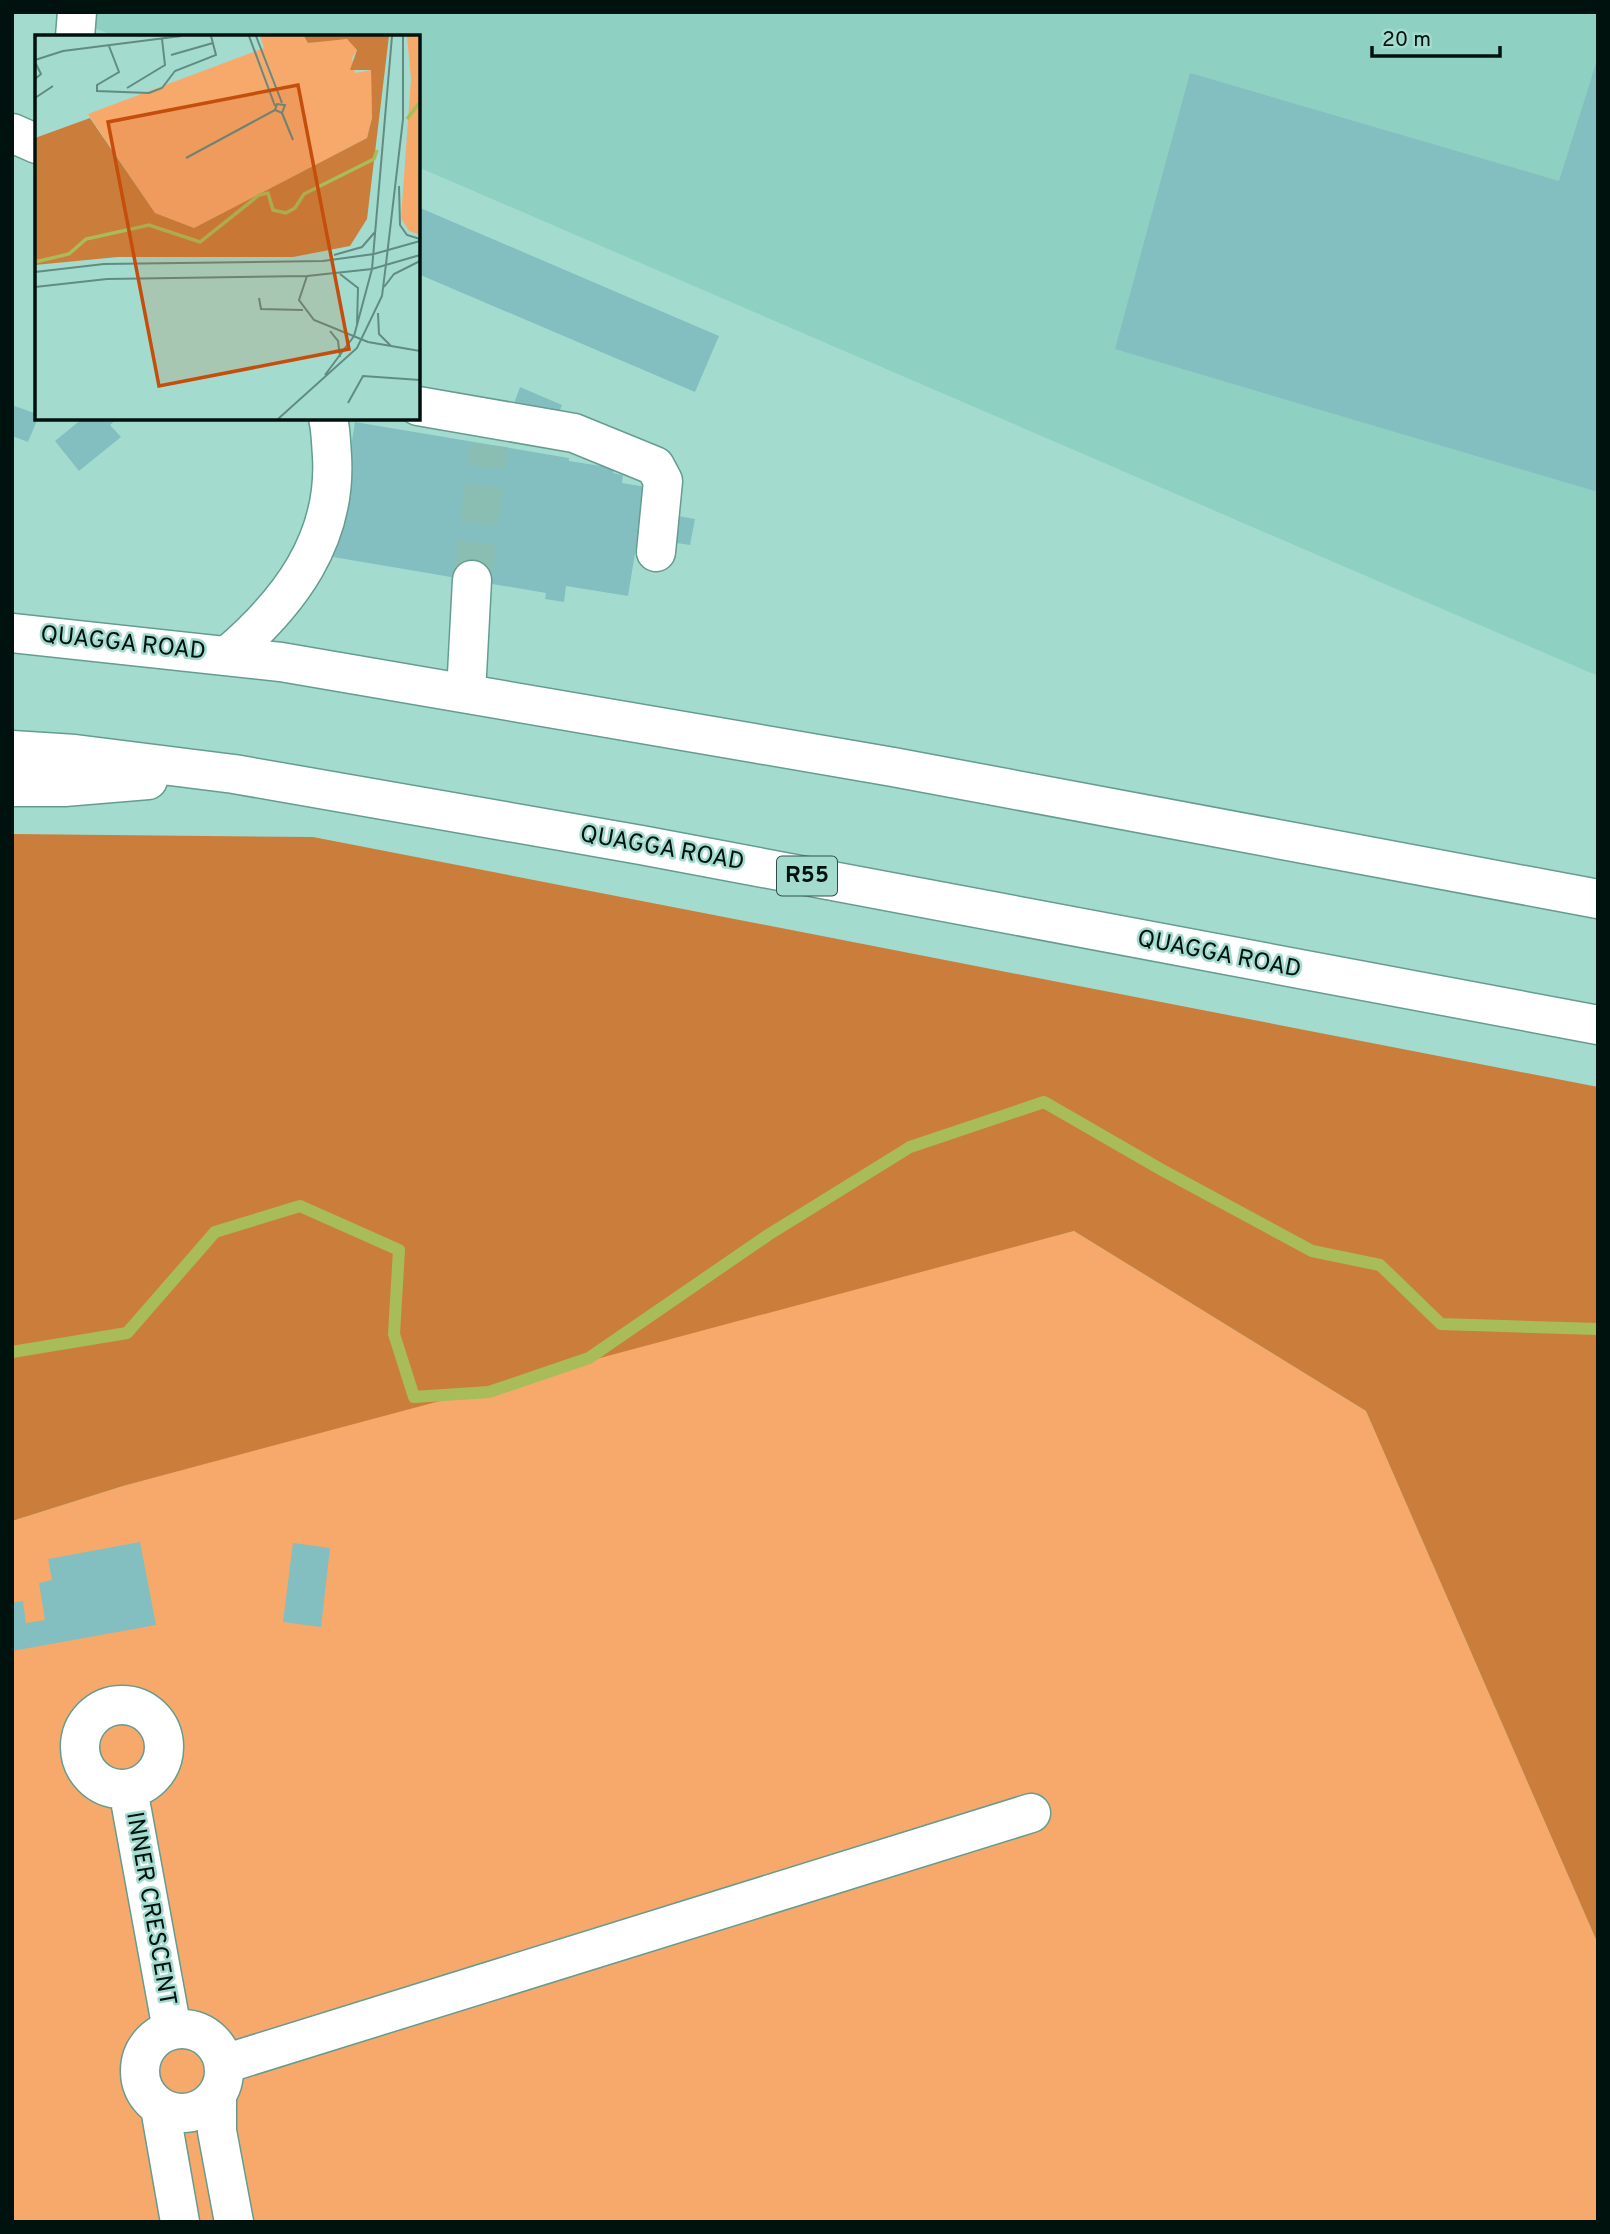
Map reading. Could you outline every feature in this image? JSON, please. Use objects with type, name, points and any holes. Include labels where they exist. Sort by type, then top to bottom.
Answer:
[{"type":"main road","points":[[75,35],[77,12]]},
{"type":"main road","points":[[12,132],[35,143]]},
{"type":"main road","points":[[420,407],[492,432],[574,433],[655,466],[663,481],[656,552]]},
{"type":"main road","points":[[228,655],[246,640],[289,594],[313,555],[323,527],[333,477],[328,420]]},
{"type":"main road","points":[[466,693],[472,580]]},
{"type":"main road","name":"QUAGGA ROAD","points":[[12,633],[281,662],[466,693],[893,767],[1598,899]]},
{"type":"main road","name":"QUAGGA ROAD","points":[[12,750],[75,754],[234,774],[641,845],[1598,1025]]},
{"type":"main road","points":[[12,787],[64,787],[234,774]]},
{"type":"main road","name":"INNER CRESCENT","points":[[128,1789],[172,2030]]},
{"type":"main road","points":[[234,2222],[218,2131],[220,2080],[219,2050],[199,2032],[172,2030],[159,2036],[148,2045],[141,2058],[139,2072],[142,2086],[149,2098],[160,2108],[188,2113],[201,2109],[220,2080],[1031,1813]]},
{"type":"main road","points":[[160,2108],[180,2222]]},
{"type":"shaded area","points":[[54,12],[1598,12],[1598,676],[420,168],[420,35],[112,35]]},
{"type":"shaded area","points":[[12,834],[313,837],[1598,1087],[1598,1944],[1366,1411],[1074,1231],[123,1486],[12,1521]]},
{"type":"shaded area","points":[[1074,1231],[1366,1411],[1598,1944],[1598,2222],[12,2222],[12,1521],[123,1486],[589,1358]]},
{"type":"building","points":[[1598,57],[1598,492],[1115,349],[1190,73],[1559,181]]},
{"type":"building","points":[[420,208],[719,336],[695,392],[420,275]]},
{"type":"building","points":[[520,387],[562,405],[555,423],[513,406]]},
{"type":"building","points":[[12,405],[35,413],[37,420],[28,442],[12,436]]},
{"type":"building","points":[[81,420],[116,420],[110,425],[121,437],[79,471],[55,441]]},
{"type":"building","points":[[355,422],[614,468],[613,473],[623,475],[622,483],[646,487],[628,596],[566,586],[564,602],[545,599],[546,593],[333,557]]},
{"type":"building","points":[[673,515],[695,519],[690,545],[670,542]]},
{"type":"building","points":[[140,1542],[156,1625],[12,1651],[12,1603],[23,1601],[26,1623],[45,1620],[39,1583],[52,1580],[48,1559]]},
{"type":"building","points":[[293,1543],[330,1548],[321,1627],[283,1622]]},
{"type":"waterway","points":[[12,1352],[127,1333],[215,1232],[300,1206],[399,1250],[394,1334],[414,1397],[489,1392],[589,1358],[768,1235],[910,1147],[1044,1102],[1312,1251],[1380,1265],[1441,1324],[1598,1329]]},
{"type":"tunnel","points":[[472,580],[489,445]]}]
